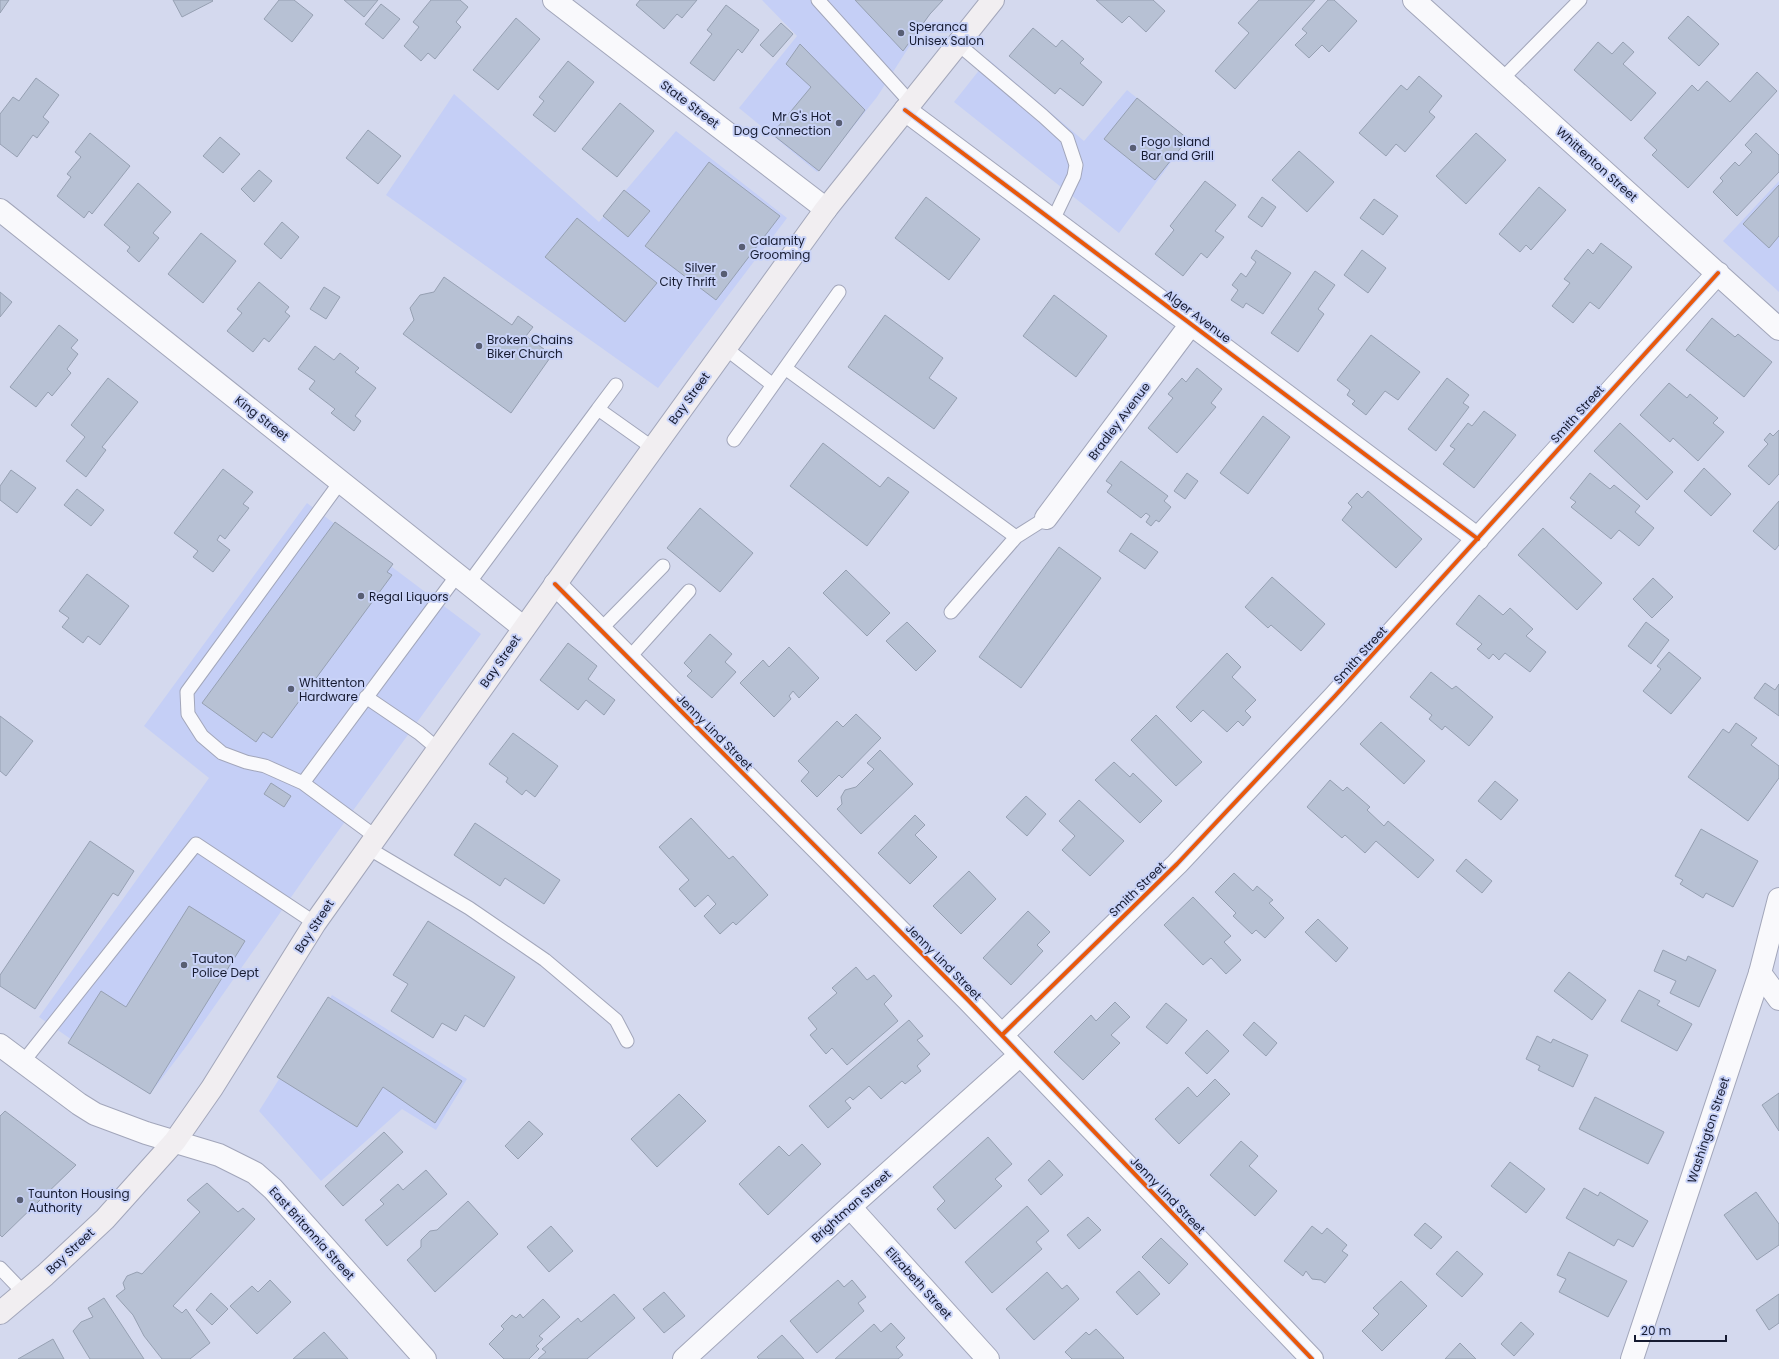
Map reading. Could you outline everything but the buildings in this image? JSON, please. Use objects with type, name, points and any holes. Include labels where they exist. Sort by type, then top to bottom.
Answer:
[{"type":"main road","name":"Bay Street","points":[[0,1313],[105,1219],[175,1141],[212,1088],[315,923],[555,584],[826,209],[993,0]]},
{"type":"street","name":"State Street","points":[[554,0],[826,209]]},
{"type":"street","name":"Whittenton Street","points":[[1414,0],[1779,329]]},
{"type":"street","name":"Alger Avenue","points":[[908,106],[1053,220],[1478,539]]},
{"type":"street","name":"King Street","points":[[0,210],[524,628]]},
{"type":"street","name":"Smith Street","points":[[1002,1035],[1177,864],[1335,696],[1718,273]]},
{"type":"street","name":"Bradley Avenue","points":[[1046,518],[1191,324]]},
{"type":"street","name":"Jenny Lind Street","points":[[555,584],[1002,1035],[1312,1359]]},
{"type":"street","name":"Washington Street","points":[[1632,1359],[1760,972],[1779,899]]},
{"type":"street","points":[[1760,972],[1779,1000]]},
{"type":"street","name":"East Britannia Street","points":[[0,1045],[79,1104],[95,1114],[146,1133],[219,1154],[255,1173],[273,1189],[425,1359]]},
{"type":"street","name":"Brightman Street","points":[[684,1359],[850,1207],[1020,1055]]},
{"type":"street","name":"Elizabeth Street","points":[[850,1207],[988,1359]]},
{"type":"lane","points":[[818,0],[908,106]]},
{"type":"lane","points":[[1502,79],[1580,0]]},
{"type":"lane","points":[[958,44],[1067,138],[1076,165],[1074,176],[1053,220]]},
{"type":"lane","points":[[734,440],[839,292]]},
{"type":"lane","points":[[725,348],[773,385]]},
{"type":"lane","points":[[785,368],[1016,537]]},
{"type":"lane","points":[[302,783],[366,697],[463,578],[616,385]]},
{"type":"lane","points":[[598,409],[653,448]]},
{"type":"lane","points":[[341,481],[187,692],[188,714],[202,736],[222,753],[246,762],[271,768],[302,783],[372,842],[545,960],[616,1020],[627,1041]]},
{"type":"lane","points":[[950,612],[1016,537],[1046,518]]},
{"type":"lane","points":[[600,630],[663,566]]},
{"type":"lane","points":[[628,658],[689,591]]},
{"type":"lane","points":[[366,697],[419,733],[438,749]]},
{"type":"lane","points":[[23,1062],[196,844],[315,923]]},
{"type":"lane","points":[[0,1268],[24,1293]]},
{"type":"shaded area","points":[[762,0],[942,0],[930,14],[877,97],[817,172],[739,108],[797,36]]},
{"type":"shaded area","points":[[988,59],[1084,141],[1127,90],[1188,139],[1119,233],[954,102]]},
{"type":"shaded area","points":[[454,94],[599,222],[676,131],[787,218],[658,388],[386,195]]},
{"type":"shaded area","points":[[1779,181],[1779,292],[1723,241]]},
{"type":"shaded area","points":[[307,503],[481,634],[315,863],[188,1044],[150,1094],[39,1017],[209,778],[144,726]]},
{"type":"shaded area","points":[[332,995],[467,1079],[436,1130],[402,1109],[321,1181],[259,1111]]},
{"type":"cycle path","points":[[905,110],[1478,539]]},
{"type":"cycle path","points":[[1002,1035],[1177,864],[1335,696],[1718,273]]},
{"type":"cycle path","points":[[555,584],[968,1000],[1312,1359]]},
{"type":"place","name":"Speranca Unisex Salon","points":[[901,33]]},
{"type":"place","name":"Mr G's Hot Dog Connection","points":[[839,123]]},
{"type":"place","name":"Fogo Island Bar and Grill","points":[[1133,148]]},
{"type":"place","name":"Calamity Grooming","points":[[742,247]]},
{"type":"place","name":"Silver City Thrift","points":[[724,274]]},
{"type":"place","name":"Broken Chains Biker Church","points":[[479,346]]},
{"type":"place","name":"Regal Liquors","points":[[361,596]]},
{"type":"place","name":"Whittenton Hardware","points":[[291,689]]},
{"type":"place","name":"Tauton Police Dept","points":[[184,965]]},
{"type":"place","name":"Taunton Housing Authority","points":[[20,1200]]}]
